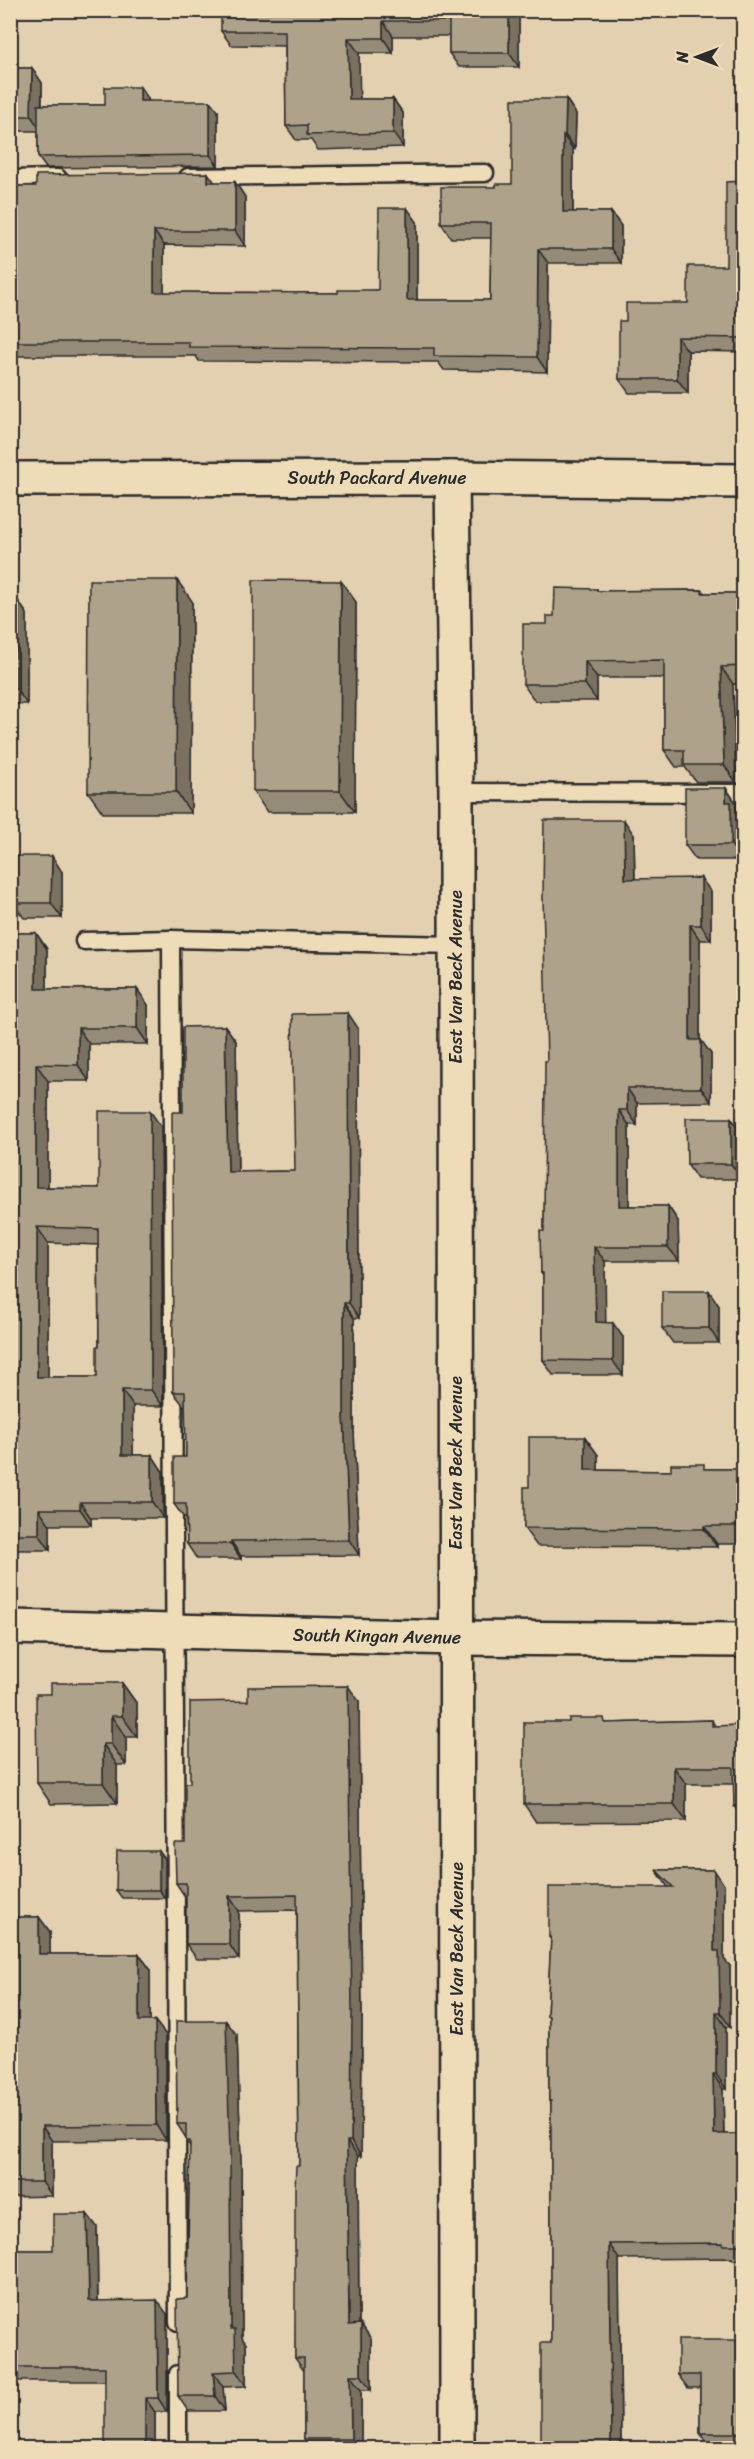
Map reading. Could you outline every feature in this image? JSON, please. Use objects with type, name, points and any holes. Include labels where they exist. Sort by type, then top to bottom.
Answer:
[{"type":"street","name":"South Packard Avenue","points":[[10,479],[452,477],[744,480]]},
{"type":"street","name":"East Van Beck Avenue","points":[[452,477],[456,792],[457,2448]]},
{"type":"street","name":"South Kingan Avenue","points":[[10,1627],[456,1638],[744,1640]]},
{"type":"lane","points":[[177,177],[485,173]]},
{"type":"lane","points":[[10,179],[70,178]]},
{"type":"lane","points":[[456,792],[744,793]]},
{"type":"lane","points":[[171,939],[178,2448]]},
{"type":"lane","points":[[84,941],[171,939],[456,945]]},
{"type":"building","points":[[221,10],[509,10],[509,53],[449,53],[449,21],[383,21],[383,38],[348,38],[349,99],[393,99],[393,133],[307,135],[307,125],[286,126],[285,31],[221,31]]},
{"type":"building","points":[[10,68],[32,68],[31,116],[10,116]]},
{"type":"building","points":[[105,87],[140,87],[140,101],[210,101],[210,155],[38,157],[38,105],[105,105]]},
{"type":"building","points":[[512,99],[566,99],[565,135],[563,135],[563,212],[611,212],[611,249],[538,249],[537,357],[434,356],[434,348],[189,347],[189,342],[10,342],[10,186],[36,186],[36,175],[208,173],[208,182],[235,182],[235,231],[154,231],[154,292],[338,293],[338,290],[378,290],[379,208],[407,208],[407,300],[490,300],[491,223],[441,223],[441,187],[496,187],[496,184],[512,184]]},
{"type":"building","points":[[744,181],[744,338],[677,337],[677,379],[619,379],[619,321],[626,321],[626,303],[688,303],[688,266],[726,266],[726,182]]},
{"type":"building","points":[[89,580],[177,580],[176,792],[88,792]]},
{"type":"building","points":[[253,580],[341,581],[340,791],[253,791]]},
{"type":"building","points":[[555,588],[597,589],[597,591],[702,590],[702,593],[744,593],[744,666],[721,667],[724,765],[684,765],[684,750],[664,750],[664,660],[585,661],[585,684],[523,684],[523,624],[547,624],[547,616],[554,616]]},
{"type":"building","points":[[10,598],[16,598],[16,689],[10,689]]},
{"type":"building","points":[[685,788],[726,788],[726,802],[731,802],[731,845],[685,845]]},
{"type":"building","points":[[544,820],[624,820],[625,879],[701,878],[701,925],[690,925],[690,1040],[701,1040],[701,1088],[627,1088],[627,1110],[619,1110],[619,1206],[668,1206],[668,1247],[594,1247],[596,1322],[613,1323],[613,1361],[543,1360],[543,1273],[541,1273],[540,1231],[544,1231],[545,1061],[547,1061],[543,898]]},
{"type":"building","points":[[13,856],[52,856],[51,903],[13,903]]},
{"type":"building","points":[[10,933],[36,933],[36,989],[137,989],[137,1028],[78,1028],[78,1065],[36,1064],[36,1187],[99,1188],[99,1111],[150,1111],[151,1390],[122,1390],[122,1455],[152,1455],[152,1502],[80,1502],[80,1509],[39,1509],[39,1534],[10,1534]],"holes":[[[37,1227],[98,1229],[97,1377],[37,1377]]]},
{"type":"building","points":[[348,1013],[349,1303],[344,1303],[344,1415],[349,1540],[231,1541],[231,1544],[187,1544],[186,1504],[174,1504],[174,1457],[186,1457],[185,1392],[173,1392],[172,1112],[183,1112],[183,1027],[225,1026],[228,1172],[295,1171],[292,1014]]},
{"type":"building","points":[[686,1118],[731,1118],[731,1164],[687,1164]]},
{"type":"building","points":[[662,1291],[709,1291],[709,1328],[662,1328]]},
{"type":"building","points":[[529,1437],[585,1437],[585,1470],[671,1471],[671,1464],[704,1464],[704,1469],[744,1469],[744,1526],[704,1526],[704,1529],[524,1528],[524,1487],[529,1487]]},
{"type":"building","points":[[51,1683],[122,1683],[122,1716],[111,1716],[111,1744],[103,1744],[103,1783],[37,1783],[36,1694],[51,1694]]},
{"type":"building","points":[[348,1686],[352,2010],[351,2141],[347,2141],[349,2325],[361,2324],[361,2375],[350,2375],[351,2439],[304,2439],[304,2358],[295,2358],[295,2187],[296,2166],[299,2166],[297,1895],[229,1896],[229,1944],[186,1944],[186,1883],[176,1883],[175,1844],[185,1844],[185,1783],[190,1783],[190,1702],[248,1701],[248,1687]]},
{"type":"building","points":[[569,1718],[604,1718],[605,1723],[712,1720],[712,1726],[744,1725],[744,1806],[734,1806],[733,1767],[674,1767],[674,1804],[524,1804],[524,1722],[569,1722]]},
{"type":"building","points":[[117,1851],[159,1851],[159,1890],[116,1890]]},
{"type":"building","points":[[656,1870],[714,1870],[714,1951],[719,1951],[720,2012],[716,2012],[716,2074],[713,2074],[714,2134],[738,2134],[738,2148],[744,2148],[744,2245],[723,2245],[723,2243],[609,2244],[611,2446],[541,2446],[541,2343],[551,2343],[551,2101],[549,2101],[549,2016],[547,2016],[551,1937],[549,1937],[549,1887],[673,1887]]},
{"type":"building","points":[[10,1917],[39,1917],[39,1954],[139,1954],[139,2021],[155,2021],[156,2125],[42,2126],[42,2182],[10,2182]]},
{"type":"building","points":[[176,2021],[226,2021],[230,2149],[231,2329],[235,2329],[236,2371],[213,2372],[215,2396],[178,2396],[177,2299],[187,2298],[190,2141],[186,2141],[186,2124],[177,2124]]},
{"type":"building","points":[[53,2214],[87,2214],[89,2301],[157,2300],[158,2398],[145,2398],[145,2448],[105,2448],[105,2367],[10,2367],[10,2250],[53,2250]]},
{"type":"building","points":[[678,2340],[744,2340],[744,2433],[700,2433],[700,2375],[678,2375]]}]
